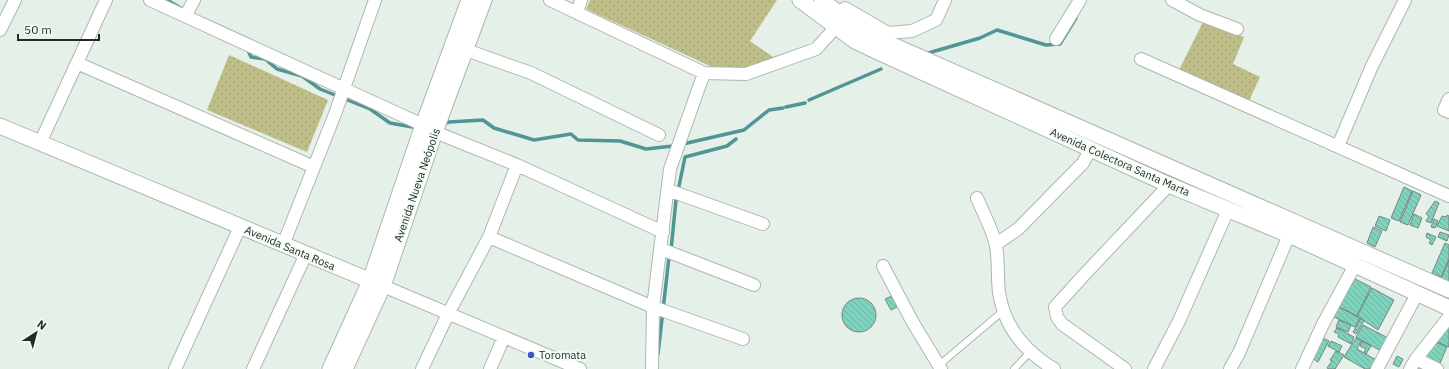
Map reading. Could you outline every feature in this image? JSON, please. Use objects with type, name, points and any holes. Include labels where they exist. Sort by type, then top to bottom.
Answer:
[{"type":"street","points":[[0,30],[15,0]]},
{"type":"street","points":[[40,143],[106,0]]},
{"type":"street","points":[[150,0],[186,15],[429,129],[517,165],[663,232]]},
{"type":"street","points":[[186,15],[194,0]]},
{"type":"street","points":[[283,245],[344,90],[375,0]]},
{"type":"street","name":"Avenida Nueva Neópolis","points":[[345,369],[429,129],[469,0]]},
{"type":"street","name":"Avenida Nueva Neópolis","points":[[429,129],[466,50],[484,0]]},
{"type":"street","points":[[550,0],[704,73],[746,74],[816,49],[843,13],[888,34],[912,31],[936,20],[944,0]]},
{"type":"street","points":[[577,12],[581,0]]},
{"type":"street","name":"Avenida Colectora Santa Marta","points":[[800,0],[843,13],[855,41],[876,51],[1091,148],[1169,185],[1289,235],[1449,308]]},
{"type":"street","name":"Avenida Colectora Santa Marta","points":[[822,0],[843,13],[872,36],[1449,290]]},
{"type":"street","points":[[1056,39],[1080,0]]},
{"type":"street","points":[[1172,0],[1200,15],[1237,29]]},
{"type":"street","points":[[1338,146],[1372,66],[1405,0]]},
{"type":"street","points":[[466,50],[531,73],[659,135]]},
{"type":"street","points":[[1141,59],[1449,196]]},
{"type":"street","points":[[77,63],[314,167]]},
{"type":"street","points":[[652,369],[653,307],[670,169],[704,73]]},
{"type":"street","points":[[1449,99],[1444,110],[1449,112]]},
{"type":"street","name":"Avenida Santa Rosa","points":[[0,126],[575,368]]},
{"type":"street","points":[[996,244],[1018,229],[1083,163],[1091,148]]},
{"type":"street","points":[[422,369],[448,314],[489,237],[517,165]]},
{"type":"street","points":[[1125,369],[1062,324],[1057,317],[1055,307],[1169,185]]},
{"type":"street","points":[[668,190],[763,224]]},
{"type":"street","points":[[977,198],[996,244],[999,290],[1003,311],[1013,333],[1042,362],[1054,369]]},
{"type":"street","points":[[1154,369],[1179,321],[1228,210]]},
{"type":"street","points":[[176,369],[240,227]]},
{"type":"street","points":[[1230,369],[1239,354],[1289,235]]},
{"type":"street","points":[[489,237],[653,307],[743,339]]},
{"type":"street","points":[[661,248],[754,285]]},
{"type":"street","points":[[253,369],[306,254]]},
{"type":"street","points":[[1302,369],[1354,265]]},
{"type":"street","points":[[883,266],[939,368]]},
{"type":"street","name":"Avenida Nueva Neópolis","points":[[330,369],[376,284]]},
{"type":"street","points":[[1377,369],[1417,294]]},
{"type":"street","points":[[1437,369],[1413,364],[1449,317]]},
{"type":"street","points":[[490,369],[504,337]]},
{"type":"lane","points":[[939,368],[1003,311]]},
{"type":"lane","points":[[1014,369],[1031,351]]},
{"type":"shaded area","points":[[590,0],[777,0],[750,41],[773,57],[768,68],[739,73],[710,66],[586,9]]},
{"type":"shaded area","points":[[1204,20],[1244,37],[1233,64],[1260,77],[1249,101],[1179,70]]},
{"type":"shaded area","points":[[229,55],[328,100],[307,152],[207,110]]},
{"type":"building","points":[[1404,187],[1412,191],[1399,221],[1391,218]]},
{"type":"building","points":[[1413,191],[1421,195],[1408,225],[1400,222]]},
{"type":"building","points":[[1435,201],[1439,203],[1431,223],[1426,221],[1429,216],[1426,214]]},
{"type":"building","points":[[1414,214],[1422,218],[1418,228],[1410,225]]},
{"type":"building","points":[[1447,215],[1449,216],[1449,231],[1437,226],[1442,216],[1446,217]]},
{"type":"building","points":[[1379,216],[1390,220],[1386,231],[1375,226]]},
{"type":"building","points":[[1434,219],[1438,221],[1435,228],[1431,227]]},
{"type":"building","points":[[1373,227],[1382,231],[1375,247],[1367,243]]},
{"type":"building","points":[[1440,232],[1449,235],[1447,241],[1438,237]]},
{"type":"building","points":[[1427,233],[1436,237],[1432,245],[1429,243],[1431,240],[1426,237]]},
{"type":"building","points":[[1445,243],[1449,245],[1449,259],[1441,277],[1432,273]]},
{"type":"building","points":[[1449,260],[1449,282],[1441,279]]},
{"type":"building","points":[[1355,279],[1371,287],[1357,316],[1339,307]]},
{"type":"building","points":[[1372,288],[1394,300],[1378,330],[1357,316]]},
{"type":"building","points":[[892,296],[897,307],[891,310],[885,299]]},
{"type":"building","points":[[859,298],[871,303],[876,315],[871,327],[859,332],[847,327],[842,315],[847,303]]},
{"type":"building","points":[[1337,306],[1360,318],[1355,327],[1332,316]]},
{"type":"building","points":[[1361,318],[1364,321],[1356,334],[1353,332]]},
{"type":"building","points":[[1339,320],[1351,325],[1348,332],[1336,327]]},
{"type":"building","points":[[1449,324],[1449,347],[1435,341]]},
{"type":"building","points":[[1363,325],[1388,338],[1381,351],[1356,337]]},
{"type":"building","points":[[1337,328],[1354,337],[1351,344],[1338,337],[1339,334],[1334,332]]},
{"type":"building","points":[[1323,338],[1329,341],[1318,362],[1312,358]]},
{"type":"building","points":[[1356,338],[1361,341],[1357,349],[1376,360],[1370,369],[1365,369],[1344,357]]},
{"type":"building","points":[[1331,341],[1342,346],[1339,352],[1328,346]]},
{"type":"building","points":[[1362,341],[1371,346],[1366,354],[1364,352],[1366,349],[1360,346]]},
{"type":"building","points":[[1435,342],[1447,347],[1440,363],[1423,356]]},
{"type":"building","points":[[1336,351],[1344,355],[1335,369],[1329,369],[1327,368],[1332,361],[1330,360]]},
{"type":"building","points":[[1397,356],[1403,359],[1399,367],[1393,364]]},
{"type":"waterway","points":[[167,0],[186,11]]},
{"type":"waterway","points":[[925,54],[980,38],[997,30],[1046,45],[1060,44],[1076,18]]},
{"type":"waterway","points":[[247,48],[251,57],[265,59],[277,69],[302,76],[320,89],[370,109],[390,123],[418,128]]},
{"type":"waterway","points":[[809,100],[881,69]]},
{"type":"waterway","points":[[786,107],[805,103]]},
{"type":"waterway","points":[[683,144],[744,130],[769,110],[783,108]]},
{"type":"waterway","points":[[443,124],[449,122],[483,120],[494,128],[534,140],[571,134],[578,140],[620,141],[646,149],[673,146]]},
{"type":"waterway","points":[[678,191],[685,157],[727,146],[736,139]]},
{"type":"waterway","points":[[671,250],[676,200]]},
{"type":"waterway","points":[[658,354],[669,257]]},
{"type":"place","name":"Toromata","points":[[531,355]]}]
